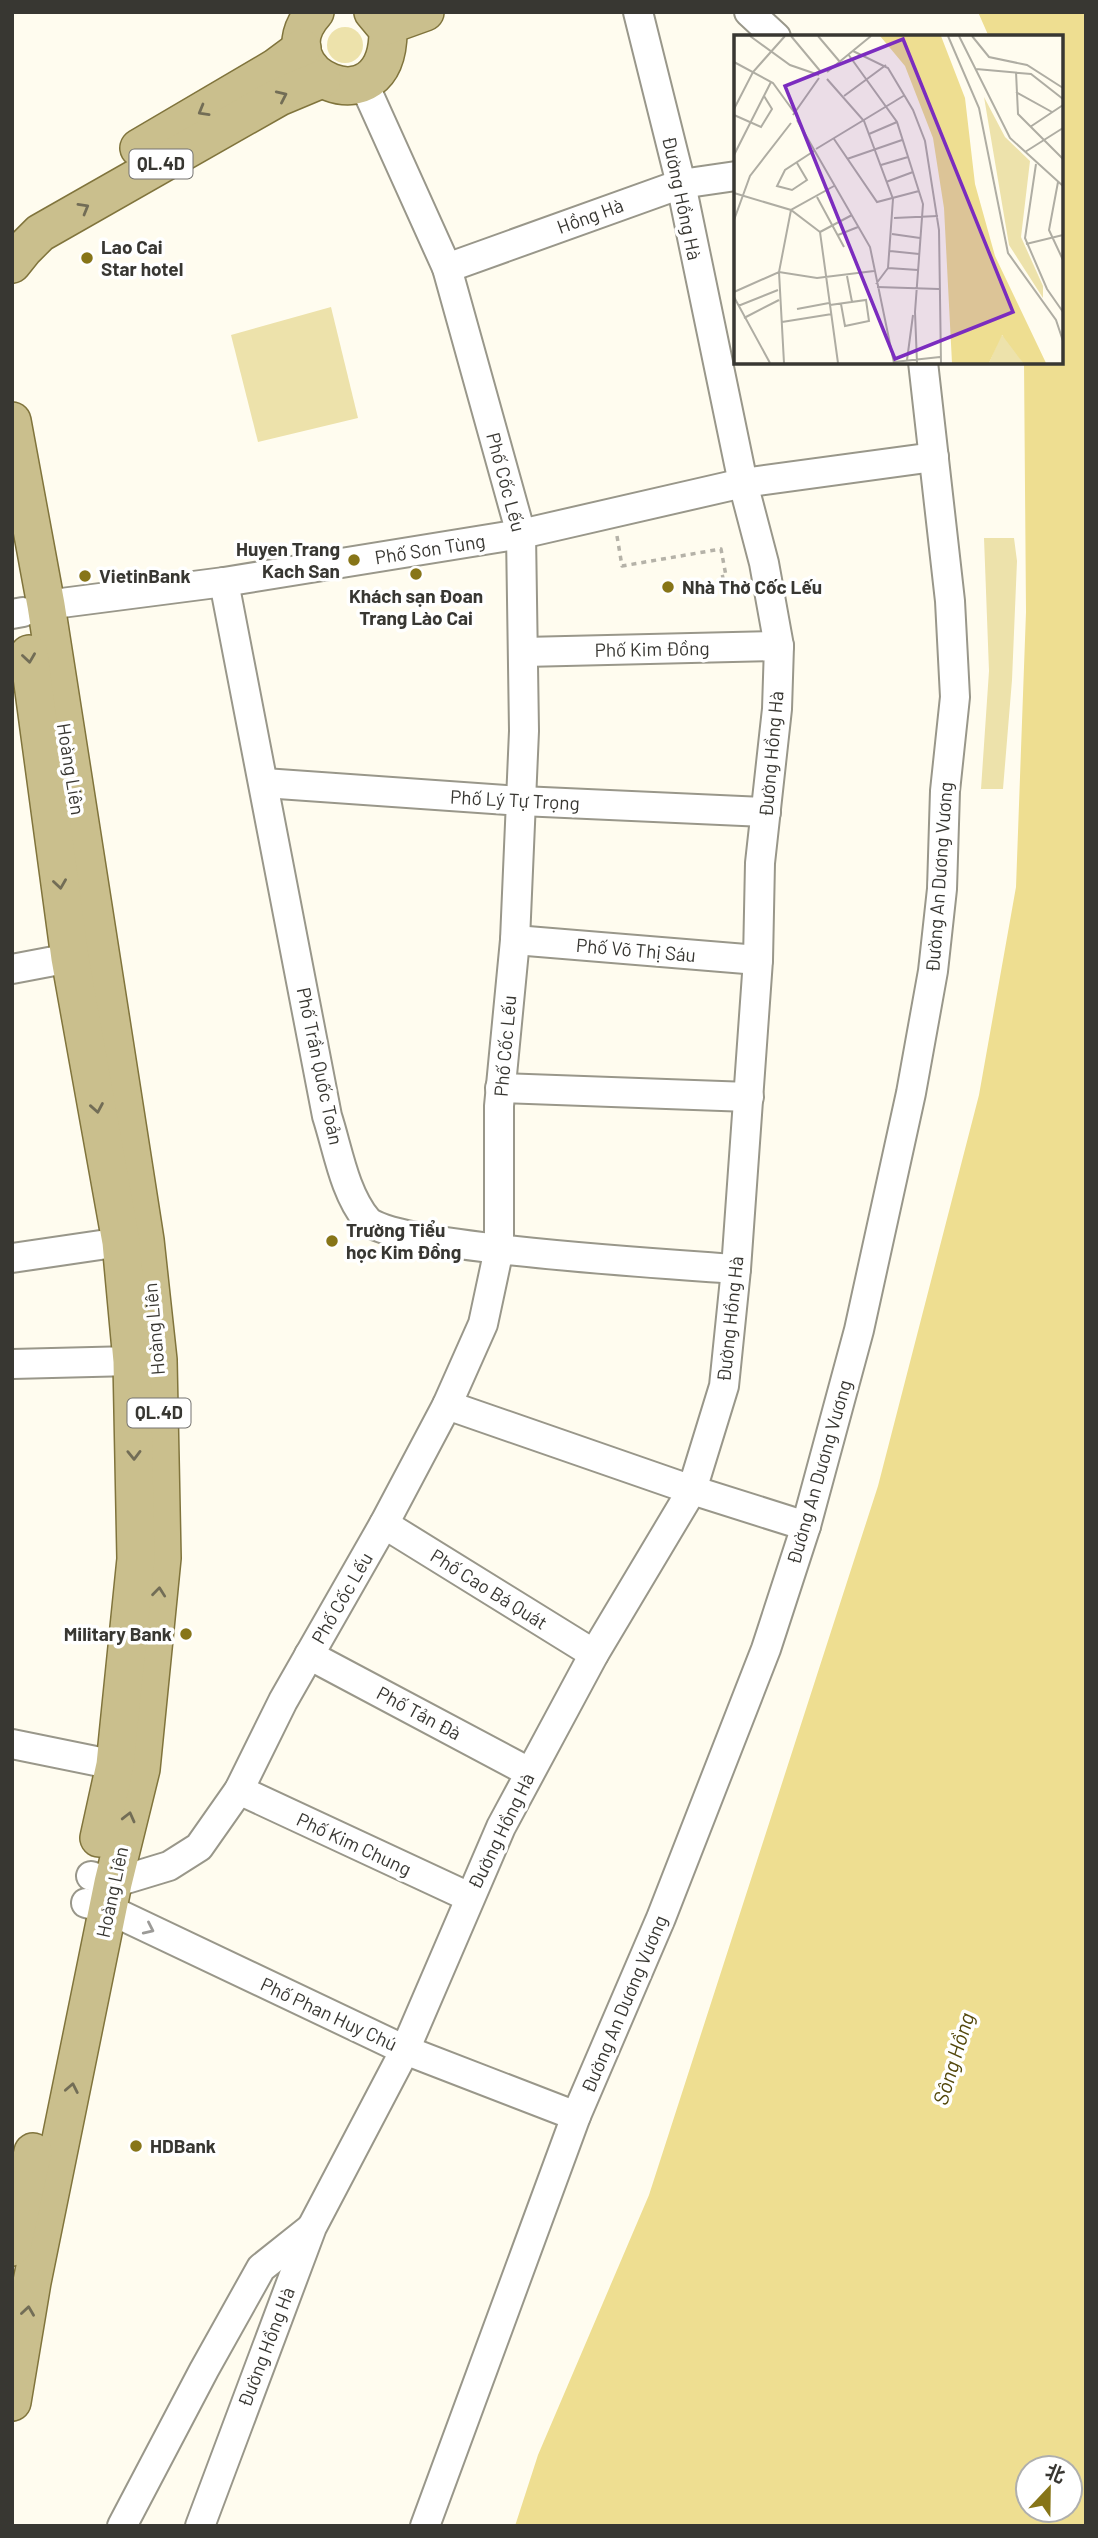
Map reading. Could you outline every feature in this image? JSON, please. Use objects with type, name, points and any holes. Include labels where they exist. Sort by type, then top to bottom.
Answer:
[{"type":"main road","points":[[308,23],[312,71],[335,85],[349,86],[363,82],[378,71],[386,55],[388,30],[380,19],[425,12]]},
{"type":"main road","name":"QL.4D","points":[[12,223],[275,68],[308,23]]},
{"type":"main road","name":"QL.4D","points":[[12,264],[40,233],[279,97],[322,79]]},
{"type":"main road","name":"Hoàng Liên","points":[[12,421],[27,610]]},
{"type":"main road","name":"Hoàng Liên","points":[[12,542],[27,610],[133,1241],[158,1360],[162,1558],[128,1767],[12,2247]]},
{"type":"main road","name":"Hoàng Liên","points":[[128,1767],[135,1559],[133,1241]]},
{"type":"main road","name":"Hoàng Liên","points":[[12,2402],[16,2361],[32,2283],[99,1893]]},
{"type":"street","name":"Đường Hồng Hà","points":[[200,2526],[312,2227],[405,2050],[469,1897],[529,1772],[594,1654],[692,1490],[723,1386],[736,1269],[758,960],[760,863],[777,709],[779,646],[764,563],[743,483],[681,184],[638,12]]},
{"type":"street","points":[[749,12],[774,35]]},
{"type":"street","name":"Phố Cốc Lếu","points":[[99,1893],[169,1866],[199,1847],[239,1790],[283,1701],[384,1524],[447,1405],[482,1324],[499,1249],[500,1088],[515,940],[521,801],[524,652],[521,534],[447,268],[363,82]]},
{"type":"street","name":"Hồng Hà","points":[[447,268],[681,184],[734,176]]},
{"type":"street","name":"Đường An Dương Vương","points":[[425,2526],[576,2116],[661,1918],[766,1649],[806,1526],[859,1330],[911,1093],[933,971],[942,889],[945,791],[955,697],[950,601],[923,364]]},
{"type":"street","name":"Phố Sơn Tùng","points":[[27,610],[223,582],[521,534],[743,483],[934,457]]},
{"type":"street","name":"Phố Trần Quốc Toản","points":[[223,582],[327,1116],[350,1191],[369,1222],[383,1230],[499,1249],[736,1269]]},
{"type":"street","name":"Phố Kim Đồng","points":[[524,652],[779,646]]},
{"type":"street","name":"Phố Lý Tự Trọng","points":[[264,783],[521,801],[766,812]]},
{"type":"street","name":"Phố Võ Thị Sáu","points":[[515,940],[758,960]]},
{"type":"street","points":[[12,969],[85,955]]},
{"type":"street","points":[[500,1088],[749,1097]]},
{"type":"street","points":[[12,1258],[133,1241]]},
{"type":"street","points":[[12,1364],[132,1362]]},
{"type":"street","points":[[447,1405],[692,1490],[806,1526]]},
{"type":"street","name":"Phố Cao Bá Quát","points":[[384,1524],[594,1654]]},
{"type":"street","name":"Phố Tản Đà","points":[[309,1655],[529,1772]]},
{"type":"street","points":[[12,1744],[128,1767]]},
{"type":"street","name":"Phố Kim Chung","points":[[239,1790],[469,1897]]},
{"type":"street","name":"Phố Phan Huy Chú","points":[[99,1893],[405,2050],[576,2116]]},
{"type":"street","points":[[122,2526],[261,2268],[312,2227]]},
{"type":"path","points":[[612,513],[622,566],[721,549],[726,576],[721,577]]},
{"type":"shaded area","points":[[345,27],[358,32],[363,45],[358,58],[345,63],[332,58],[327,45],[332,32]]},
{"type":"shaded area","points":[[331,307],[358,418],[258,442],[231,335]]},
{"type":"shaded area","points":[[984,538],[1014,538],[1017,561],[1012,680],[1003,789],[981,789],[989,671]]},
{"type":"water","name":"Sông Hồng","points":[[978,12],[1086,12],[1086,2526],[515,2526],[538,2455],[649,2195],[878,1486],[979,1095],[1016,887],[1026,612],[1024,364],[1063,364],[1063,35],[988,35]]},
{"type":"place","name":"Lao Cai Star hotel","points":[[87,258]]},
{"type":"place","name":"Huyen Trang Kach San","points":[[354,560]]},
{"type":"place","name":"Khách sạn Đoan Trang Lào Cai","points":[[416,574]]},
{"type":"place","name":"VietinBank","points":[[85,576]]},
{"type":"place","name":"Nhà Thờ Cốc Lếu","points":[[668,587]]},
{"type":"place","name":"Trường Tiểu học Kim Đồng","points":[[332,1241]]},
{"type":"place","name":"Military Bank","points":[[186,1634]]},
{"type":"place","name":"HDBank","points":[[136,2146]]}]
